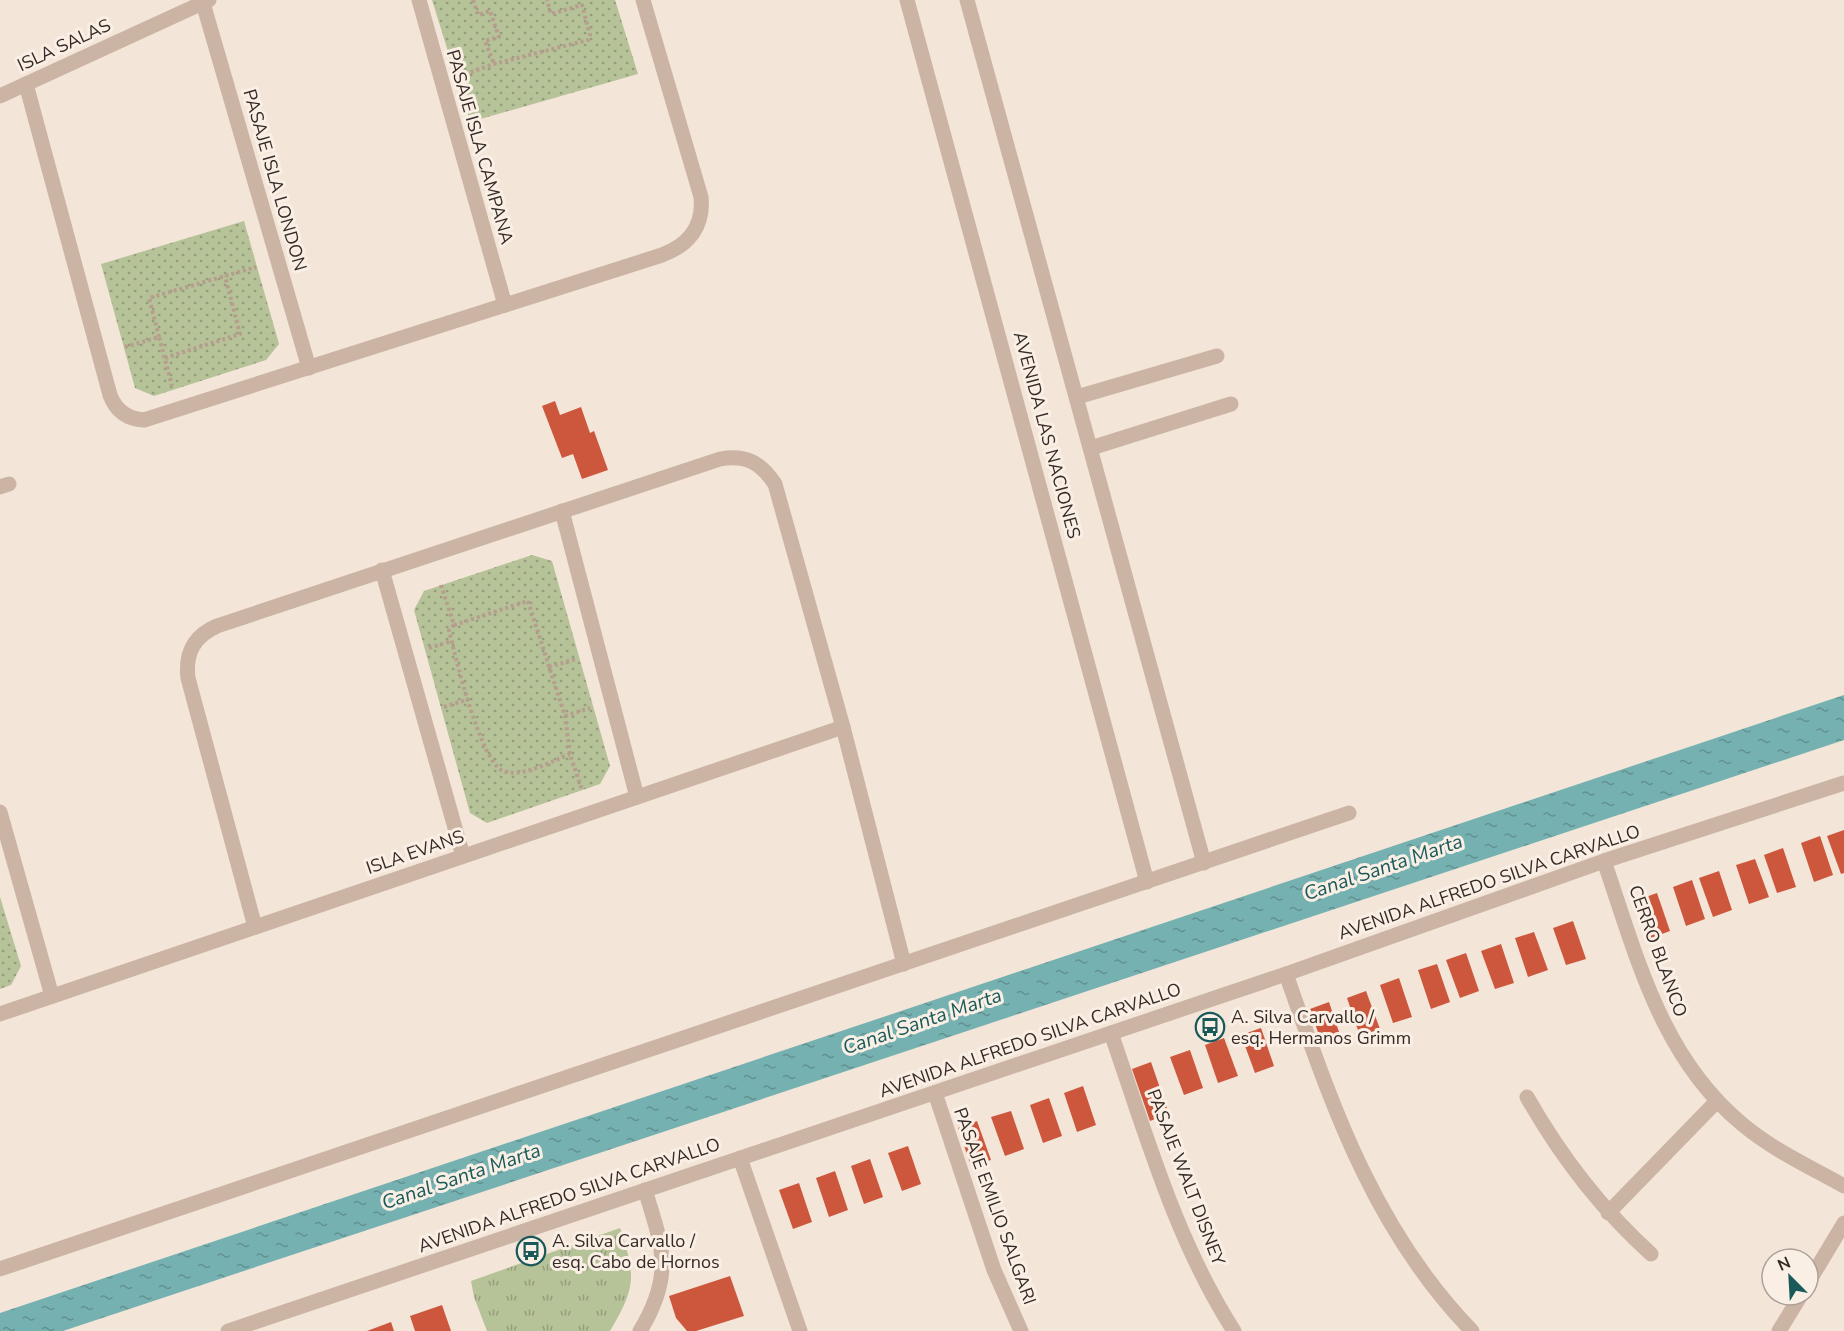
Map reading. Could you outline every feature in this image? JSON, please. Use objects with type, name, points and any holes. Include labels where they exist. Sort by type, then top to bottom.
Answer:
[{"type":"street","name":"PASAJE ISLA CAMPANA","points":[[419,0],[505,305]]},
{"type":"street","points":[[26,84],[110,395],[119,411],[135,420],[153,418],[676,250],[696,231],[703,208],[702,197],[643,0]]},
{"type":"street","name":"AVENIDA LAS NACIONES","points":[[907,0],[1147,882]]},
{"type":"street","points":[[967,0],[1204,863]]},
{"type":"street","name":"ISLA SALAS","points":[[0,96],[206,1]]},
{"type":"street","name":"PASAJE ISLA LONDON","points":[[206,1],[309,368]]},
{"type":"street","points":[[1077,397],[1217,356]]},
{"type":"street","points":[[1091,448],[1231,405]]},
{"type":"street","points":[[255,927],[188,678],[188,656],[198,637],[217,626],[382,570],[720,459],[738,457],[760,466],[775,484],[843,727],[904,964]]},
{"type":"street","points":[[562,511],[637,797]]},
{"type":"street","points":[[382,570],[463,856]]},
{"type":"street","name":"ISLA EVANS","points":[[0,1014],[843,727]]},
{"type":"street","name":"AVENIDA ALFREDO SILVA CARVALLO","points":[[229,1331],[1286,974],[1604,861],[1844,783]]},
{"type":"street","points":[[0,812],[51,996]]},
{"type":"street","points":[[0,1269],[1349,813]]},
{"type":"street","name":"CERRO BLANCO","points":[[1604,861],[1661,1021],[1684,1059],[1717,1101],[1743,1125],[1775,1148],[1844,1186]]},
{"type":"street","points":[[1286,974],[1335,1115],[1366,1181],[1414,1258],[1472,1331]]},
{"type":"street","name":"PASAJE WALT DISNEY","points":[[1111,1033],[1183,1231],[1204,1278],[1234,1331]]},
{"type":"street","name":"PASAJE EMILIO SALGARI","points":[[935,1093],[994,1270],[1021,1331]]},
{"type":"street","points":[[1527,1097],[1557,1148],[1608,1214],[1651,1254]]},
{"type":"street","points":[[1608,1214],[1717,1101]]},
{"type":"street","points":[[740,1158],[800,1331]]},
{"type":"street","points":[[640,1331],[654,1309],[663,1276],[662,1245],[645,1190]]},
{"type":"street","points":[[1820,1263],[1844,1223]]},
{"type":"street","points":[[1779,1331],[1794,1307]]},
{"type":"path","points":[[473,0],[478,15],[490,11],[499,37],[485,41],[494,64]]},
{"type":"path","points":[[456,78],[494,64],[588,40],[590,35],[582,5],[551,14],[547,0]]},
{"type":"path","points":[[173,390],[149,298],[257,267]]},
{"type":"path","points":[[165,358],[240,334],[225,276]]},
{"type":"path","points":[[125,347],[159,337]]},
{"type":"path","points":[[441,585],[454,625]]},
{"type":"path","points":[[570,754],[522,771],[503,771],[489,758],[448,630],[454,625],[528,601],[565,716],[570,754],[582,790]]},
{"type":"path","points":[[425,650],[452,642]]},
{"type":"path","points":[[549,667],[579,657]]},
{"type":"path","points":[[441,708],[469,699]]},
{"type":"path","points":[[565,716],[593,706]]},
{"type":"green space","points":[[432,0],[615,0],[638,74],[470,122]]},
{"type":"green space","points":[[244,221],[279,344],[266,360],[154,396],[135,388],[101,264]]},
{"type":"green space","points":[[532,555],[552,561],[610,766],[600,784],[487,823],[470,813],[414,610],[424,591]]},
{"type":"green space","points":[[0,897],[21,966],[11,985],[0,989]]},
{"type":"green space","points":[[620,1228],[629,1258],[631,1281],[625,1303],[610,1331],[487,1331],[474,1297],[471,1281]]},
{"type":"water","name":"Canal Santa Marta","points":[[1844,695],[1844,740],[63,1331],[0,1331],[0,1313]]},
{"type":"building","points":[[555,401],[560,415],[581,407],[590,433],[594,431],[608,470],[582,479],[573,454],[562,458],[542,406]]},
{"type":"building","points":[[1844,830],[1844,873],[1841,874],[1827,836]]},
{"type":"building","points":[[1820,836],[1833,875],[1814,882],[1801,843]]},
{"type":"building","points":[[1783,848],[1796,887],[1777,893],[1764,855]]},
{"type":"building","points":[[1755,859],[1769,897],[1749,904],[1736,865]]},
{"type":"building","points":[[1719,871],[1732,910],[1713,917],[1699,878]]},
{"type":"building","points":[[1692,880],[1705,919],[1686,926],[1673,887]]},
{"type":"building","points":[[1657,893],[1670,931],[1651,938],[1637,900]]},
{"type":"building","points":[[1573,921],[1586,959],[1566,965],[1553,928]]},
{"type":"building","points":[[1534,932],[1548,970],[1528,977],[1515,938]]},
{"type":"building","points":[[1501,944],[1514,983],[1495,989],[1481,951]]},
{"type":"building","points":[[1466,953],[1479,991],[1460,998],[1446,960]]},
{"type":"building","points":[[1437,964],[1450,1002],[1431,1009],[1418,970]]},
{"type":"building","points":[[1399,978],[1412,1017],[1393,1023],[1380,985]]},
{"type":"building","points":[[1366,991],[1380,1029],[1360,1036],[1347,998]]},
{"type":"building","points":[[1329,1002],[1342,1041],[1323,1047],[1310,1009]]},
{"type":"building","points":[[1261,1028],[1274,1066],[1255,1073],[1241,1035]]},
{"type":"building","points":[[1224,1038],[1238,1076],[1218,1083],[1205,1045]]},
{"type":"building","points":[[1190,1050],[1203,1088],[1184,1095],[1170,1057]]},
{"type":"building","points":[[1151,1062],[1169,1114],[1150,1121],[1132,1069]]},
{"type":"building","points":[[1083,1086],[1096,1125],[1077,1132],[1064,1093]]},
{"type":"building","points":[[1049,1098],[1062,1136],[1043,1143],[1030,1105]]},
{"type":"building","points":[[1011,1111],[1024,1149],[1005,1156],[991,1117]]},
{"type":"building","points":[[977,1121],[991,1160],[971,1166],[958,1128]]},
{"type":"building","points":[[908,1146],[921,1184],[902,1191],[888,1153]]},
{"type":"building","points":[[870,1159],[883,1197],[864,1204],[851,1166]]},
{"type":"building","points":[[835,1171],[848,1210],[829,1217],[816,1178]]},
{"type":"building","points":[[799,1183],[812,1222],[793,1229],[779,1190]]},
{"type":"building","points":[[730,1276],[744,1316],[696,1331],[687,1331],[676,1318],[669,1296]]},
{"type":"building","points":[[442,1305],[451,1331],[415,1331],[410,1316]]},
{"type":"building","points":[[391,1322],[394,1331],[367,1331]]},
{"type":"place","name":"A. Silva Carvallo / esq. Hermanos Grimm","points":[[1210,1027]]},
{"type":"place","name":"A. Silva Carvallo / esq. Cabo de Hornos","points":[[531,1251]]}]
